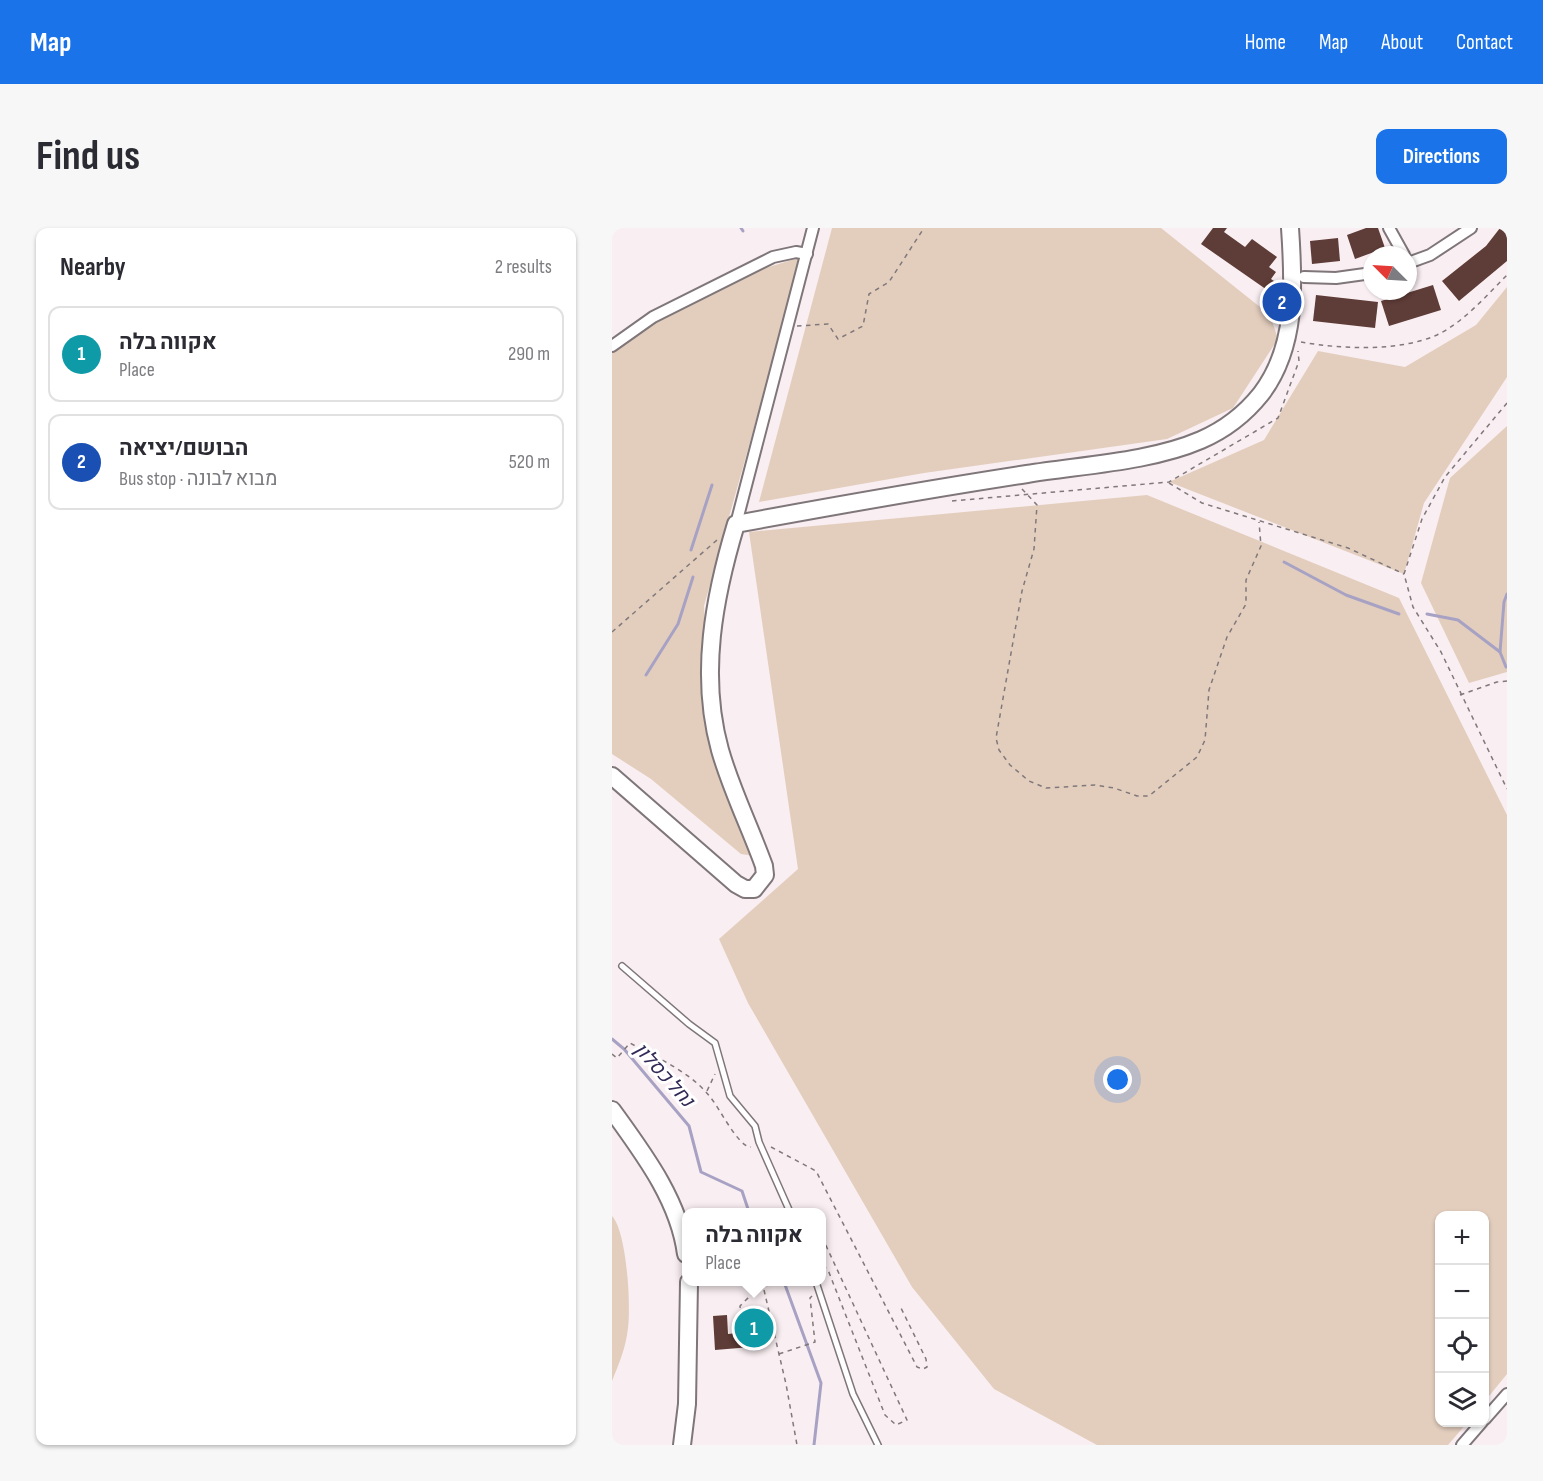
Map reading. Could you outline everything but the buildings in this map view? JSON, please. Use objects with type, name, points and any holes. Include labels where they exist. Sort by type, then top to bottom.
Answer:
[{"type":"main road","points":[[612,776],[736,884],[754,889],[765,875],[764,866],[720,751],[711,700],[714,616],[718,582],[736,524],[1176,448],[1220,430],[1241,415],[1261,393],[1283,357],[1290,321],[1290,228]]},
{"type":"main road","points":[[612,1110],[638,1147],[672,1206],[682,1238]]},
{"type":"main road","points":[[681,1445],[687,1404],[689,1286]]},
{"type":"street","points":[[736,524],[813,228]]},
{"type":"street","points":[[1389,228],[1399,246]]},
{"type":"street","points":[[1417,260],[1430,255],[1471,228]]},
{"type":"street","points":[[612,346],[653,317],[773,257],[796,252],[807,255]]},
{"type":"street","points":[[1305,277],[1336,278],[1363,274]]},
{"type":"street","points":[[1489,1414],[1507,1394]]},
{"type":"street","points":[[1462,1445],[1478,1427]]},
{"type":"lane","points":[[622,966],[688,1024],[715,1043],[719,1065],[730,1096],[755,1126],[759,1142],[788,1208]]},
{"type":"lane","points":[[818,1286],[853,1395],[878,1445]]},
{"type":"path","points":[[788,327],[828,324],[838,339],[863,326],[868,294],[889,282],[924,228]]},
{"type":"path","points":[[1297,341],[1340,349],[1390,346],[1437,334],[1476,306],[1507,275]]},
{"type":"path","points":[[1507,403],[1445,477],[1422,519],[1404,574],[1413,607],[1441,652],[1507,789]]},
{"type":"path","points":[[1005,477],[1029,494],[1037,505],[1037,530],[1022,591],[996,738],[999,750],[1010,765],[1029,781],[1046,788],[1095,785],[1114,788],[1137,796],[1149,796],[1197,757],[1205,740],[1209,690],[1227,637],[1246,604],[1245,580],[1262,546],[1259,522]]},
{"type":"path","points":[[949,500],[1169,482],[1202,503],[1348,548],[1404,574]]},
{"type":"path","points":[[612,632],[718,540]]},
{"type":"path","points":[[1460,695],[1497,682],[1507,681]]},
{"type":"path","points":[[612,1054],[617,1058],[630,1043],[692,1078],[707,1092],[741,1143],[747,1148],[759,1142],[784,1152],[816,1171],[917,1367],[923,1370],[927,1367],[926,1359],[902,1308]]},
{"type":"path","points":[[707,1092],[719,1065]]},
{"type":"path","points":[[826,1246],[907,1420],[896,1425],[885,1415],[826,1268]]},
{"type":"path","points":[[741,1317],[740,1306],[750,1296],[768,1286]]},
{"type":"path","points":[[779,1354],[815,1342],[810,1298],[819,1289]]},
{"type":"path","points":[[764,1290],[796,1445]]},
{"type":"path","points":[[762,1324],[771,1322]]},
{"type":"shaded area","points":[[832,228],[1161,228],[1270,315],[1278,339],[1233,408],[1167,439],[924,473],[759,502]]},
{"type":"shaded area","points":[[802,257],[704,606],[710,727],[754,856],[741,854],[651,779],[612,754],[612,351],[644,329],[752,272]]},
{"type":"shaded area","points":[[1507,287],[1507,377],[1424,503],[1404,574],[1169,482],[1264,440],[1318,351],[1405,367],[1476,325]]},
{"type":"shaded area","points":[[1507,426],[1507,672],[1469,683],[1421,583],[1450,478]]},
{"type":"shaded area","points":[[1147,495],[1399,598],[1507,815],[1507,1374],[1489,1396],[1489,1211],[1435,1211],[1435,1427],[1464,1427],[1448,1445],[1097,1445],[994,1389],[912,1287],[748,1003],[719,939],[798,869],[749,532]]},
{"type":"shaded area","points":[[612,1216],[617,1224],[624,1252],[629,1303],[626,1342],[612,1381]]},
{"type":"waterway","points":[[691,550],[712,485]]},
{"type":"waterway","points":[[1284,562],[1346,595],[1399,614]]},
{"type":"waterway","points":[[646,675],[678,624],[693,577]]},
{"type":"waterway","points":[[1506,667],[1500,652],[1504,602],[1507,594]]},
{"type":"waterway","points":[[1427,614],[1458,620],[1500,652]]},
{"type":"waterway","name":"נחל כסלון","points":[[612,1039],[624,1049],[689,1126],[701,1172],[742,1191],[748,1208]]},
{"type":"waterway","name":"נחל כסלון","points":[[785,1286],[821,1383],[814,1445]]},
{"type":"place","name":"הבושם/יציאה","points":[[1282,302]]},
{"type":"place","name":"אקווה בלה","points":[[754,1328]]}]
